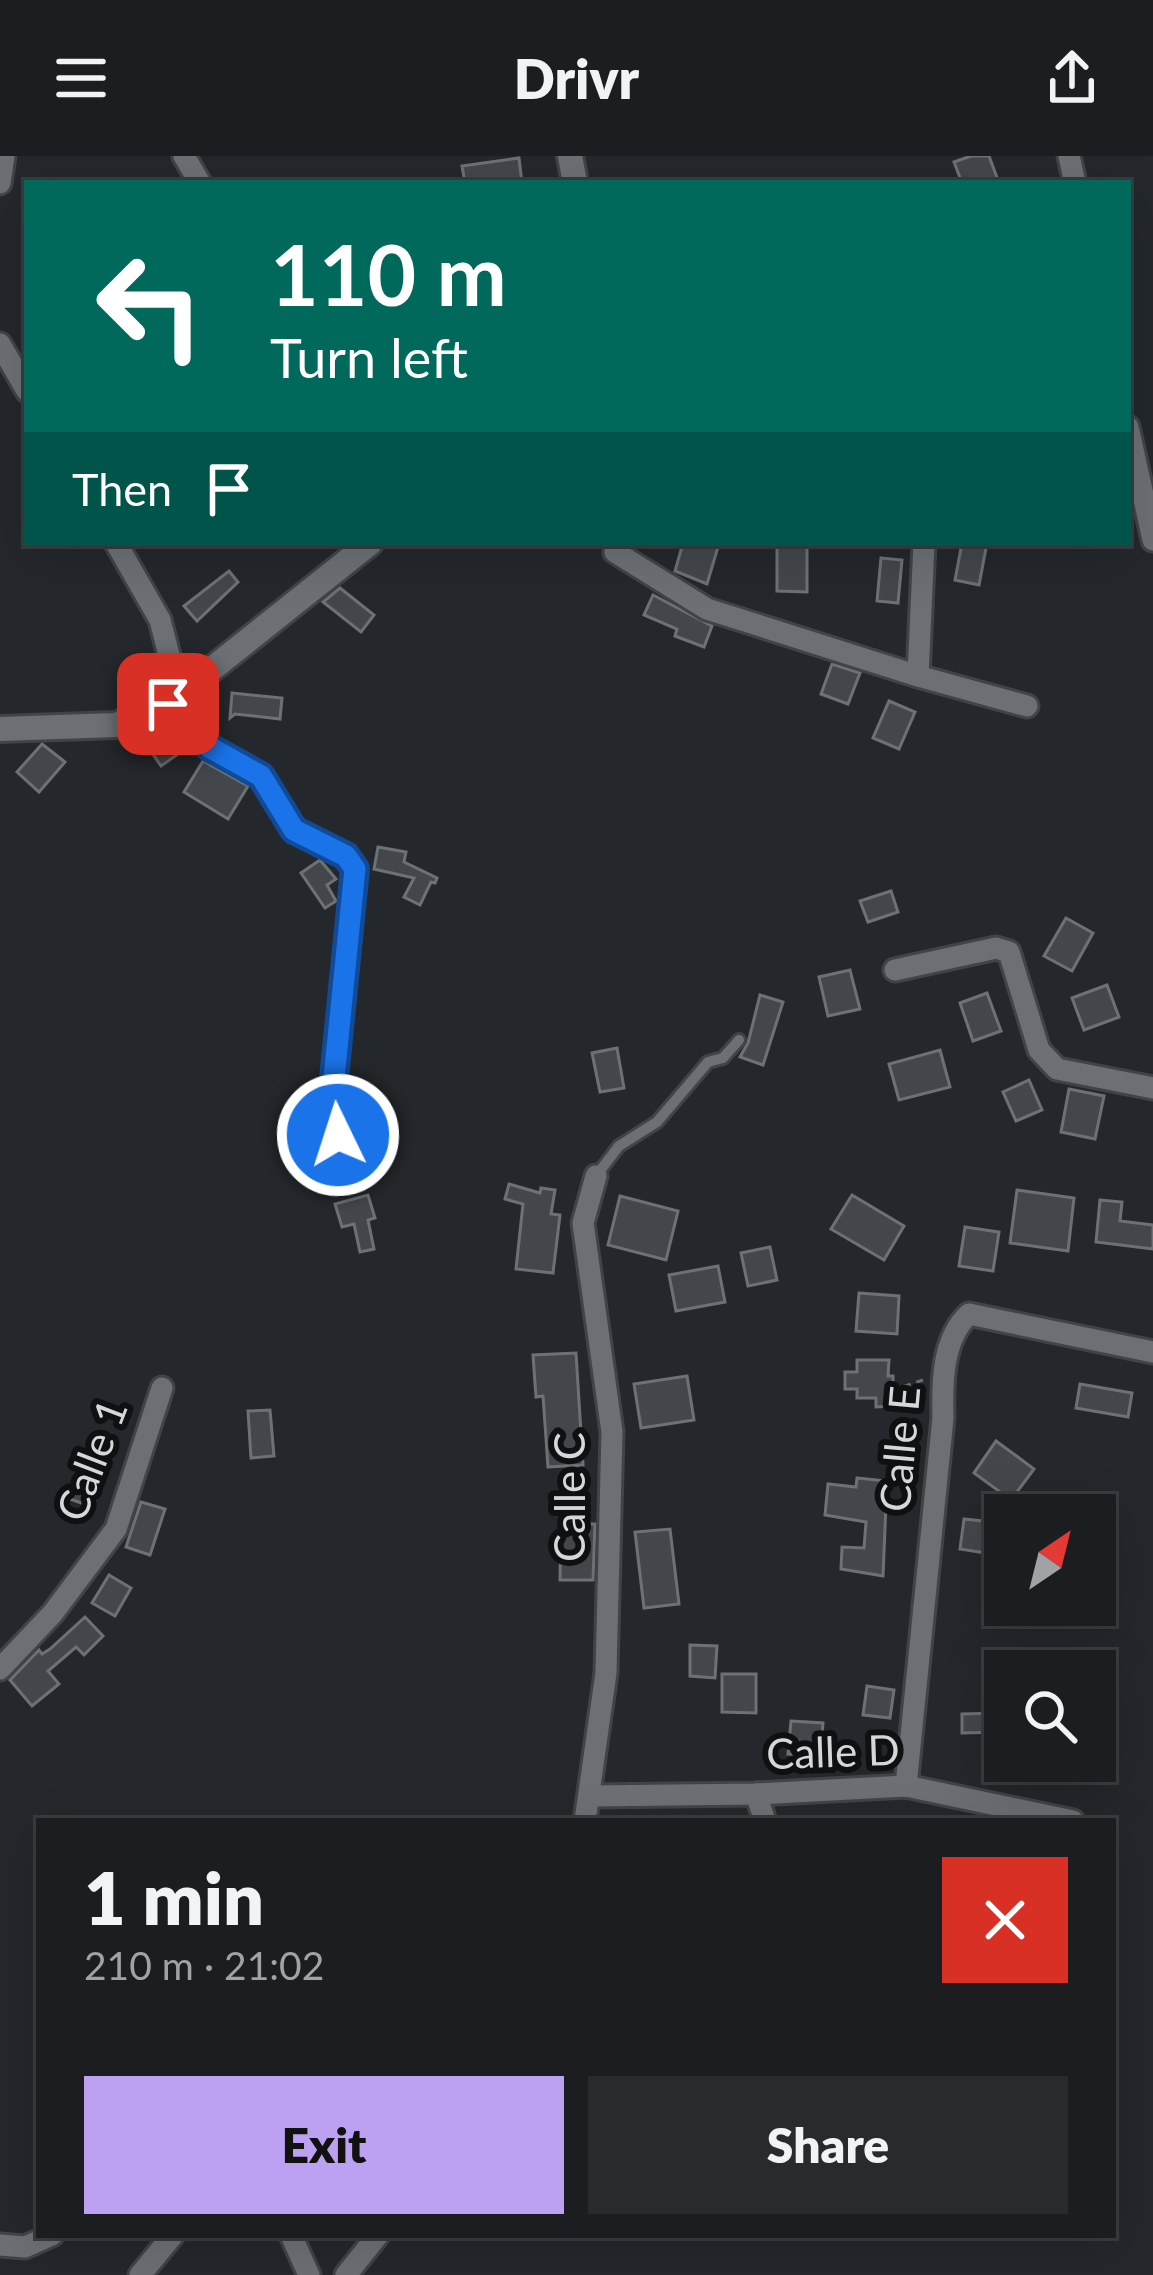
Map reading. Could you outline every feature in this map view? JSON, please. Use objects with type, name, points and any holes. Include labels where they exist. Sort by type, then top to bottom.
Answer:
[{"type":"street","points":[[0,183],[4,156]]},
{"type":"street","points":[[0,344],[24,386]]},
{"type":"street","points":[[1131,441],[1153,540]]},
{"type":"street","points":[[118,546],[160,620],[174,701],[209,747],[261,776],[294,830],[346,856],[355,869],[332,1098],[345,1173]]},
{"type":"street","points":[[0,729],[116,725],[174,701],[362,546]]},
{"type":"street","points":[[616,546],[616,552],[707,609],[1027,706]]},
{"type":"street","points":[[918,676],[924,546]]},
{"type":"street","points":[[895,970],[995,948],[1009,952],[1039,1050],[1057,1070],[1153,1088]]},
{"type":"street","name":"Calle C","points":[[586,1818],[606,1673],[613,1432],[583,1223],[596,1176]]},
{"type":"street","name":"Calle E","points":[[906,1786],[943,1418],[942,1384],[955,1327],[969,1314],[1153,1352]]},
{"type":"street","name":"Calle 1","points":[[0,1669],[52,1613],[116,1529],[162,1388]]},
{"type":"street","name":"Calle D","points":[[591,1796],[906,1786],[1059,1818]]},
{"type":"street","points":[[756,1794],[764,1818]]},
{"type":"street","points":[[0,2245],[25,2247],[45,2238]]},
{"type":"street","points":[[140,2275],[171,2238]]},
{"type":"street","points":[[292,2238],[309,2275]]},
{"type":"street","points":[[346,2275],[376,2238]]},
{"type":"lane","points":[[596,1176],[620,1146],[657,1122],[708,1062],[724,1058],[739,1040]]},
{"type":"path","points":[[902,1388],[919,1379],[942,1384]]},
{"type":"building","points":[[989,156],[998,180],[961,180],[954,162]]},
{"type":"building","points":[[519,158],[522,180],[464,180],[462,166]]},
{"type":"building","points":[[682,546],[718,547],[707,584],[675,571]]},
{"type":"building","points":[[777,546],[807,546],[807,592],[777,591]]},
{"type":"building","points":[[961,546],[986,546],[979,585],[955,580]]},
{"type":"building","points":[[881,558],[902,560],[898,603],[877,601]]},
{"type":"building","points":[[229,571],[238,582],[197,621],[184,606]]},
{"type":"building","points":[[340,588],[374,615],[361,632],[323,602]]},
{"type":"building","points":[[653,595],[712,626],[704,647],[675,636],[677,629],[644,615]]},
{"type":"building","points":[[832,664],[860,673],[848,704],[821,694]]},
{"type":"building","points":[[232,693],[282,698],[280,719],[235,714],[230,718]]},
{"type":"building","points":[[889,701],[915,712],[899,749],[873,738]]},
{"type":"building","points":[[165,723],[188,747],[161,766],[139,734]]},
{"type":"building","points":[[42,744],[65,762],[39,792],[17,772]]},
{"type":"building","points":[[203,761],[248,786],[228,819],[184,792]]},
{"type":"building","points":[[378,847],[406,852],[404,862],[437,878],[420,905],[404,897],[414,878],[374,869]]},
{"type":"building","points":[[320,860],[336,879],[327,885],[336,901],[325,908],[301,873]]},
{"type":"building","points":[[891,891],[898,912],[868,922],[860,901]]},
{"type":"building","points":[[1066,918],[1093,933],[1072,971],[1044,956]]},
{"type":"building","points":[[850,970],[860,1009],[828,1016],[819,977]]},
{"type":"building","points":[[1107,985],[1119,1017],[1084,1030],[1072,998]]},
{"type":"building","points":[[987,993],[1001,1031],[973,1041],[960,1003]]},
{"type":"building","points":[[760,995],[783,1002],[763,1065],[740,1057]]},
{"type":"building","points":[[617,1048],[624,1088],[600,1092],[592,1053]]},
{"type":"building","points":[[940,1050],[950,1087],[899,1100],[889,1064]]},
{"type":"building","points":[[1029,1080],[1042,1110],[1016,1121],[1003,1092]]},
{"type":"building","points":[[1069,1089],[1104,1096],[1095,1139],[1061,1132]]},
{"type":"building","points":[[349,1106],[372,1109],[366,1165],[358,1163]]},
{"type":"building","points":[[509,1184],[540,1193],[541,1188],[555,1190],[551,1214],[560,1215],[553,1273],[516,1269],[523,1204],[505,1199]]},
{"type":"building","points":[[1017,1190],[1074,1198],[1068,1251],[1010,1243]]},
{"type":"building","points":[[368,1195],[375,1218],[368,1220],[374,1249],[360,1252],[354,1224],[342,1227],[335,1204]]},
{"type":"building","points":[[852,1195],[904,1226],[884,1260],[831,1229]]},
{"type":"building","points":[[620,1196],[678,1211],[666,1260],[608,1245]]},
{"type":"building","points":[[1100,1200],[1122,1202],[1120,1221],[1153,1225],[1153,1249],[1096,1242]]},
{"type":"building","points":[[965,1227],[999,1232],[993,1271],[959,1266]]},
{"type":"building","points":[[770,1247],[777,1280],[748,1286],[741,1253]]},
{"type":"building","points":[[718,1266],[725,1302],[676,1311],[669,1275]]},
{"type":"building","points":[[859,1293],[899,1296],[897,1334],[856,1331]]},
{"type":"building","points":[[576,1353],[583,1465],[548,1467],[543,1396],[536,1397],[533,1355]]},
{"type":"building","points":[[857,1360],[889,1360],[893,1406],[876,1407],[876,1398],[857,1398],[857,1389],[845,1389],[845,1372],[857,1372]]},
{"type":"building","points":[[687,1376],[694,1420],[641,1428],[634,1384]]},
{"type":"building","points":[[1080,1384],[1132,1393],[1128,1417],[1076,1408]]},
{"type":"building","points":[[270,1410],[274,1456],[251,1458],[248,1411]]},
{"type":"building","points":[[996,1441],[1034,1469],[1015,1494],[1003,1494],[974,1473]]},
{"type":"building","points":[[83,1460],[106,1468],[93,1507],[70,1499]]},
{"type":"building","points":[[857,1478],[887,1481],[883,1576],[841,1569],[842,1547],[864,1548],[866,1522],[825,1515],[828,1484],[856,1487]]},
{"type":"building","points":[[141,1502],[165,1509],[150,1555],[126,1547]]},
{"type":"building","points":[[964,1519],[984,1521],[984,1553],[960,1549]]},
{"type":"building","points":[[561,1524],[595,1524],[593,1580],[560,1580]]},
{"type":"building","points":[[670,1529],[679,1604],[644,1608],[635,1532]]},
{"type":"building","points":[[109,1575],[131,1588],[115,1616],[92,1603]]},
{"type":"building","points":[[85,1617],[103,1636],[84,1655],[76,1647],[48,1671],[59,1684],[32,1706],[10,1680],[39,1650],[42,1654],[50,1649]]},
{"type":"building","points":[[690,1645],[717,1646],[715,1678],[690,1676]]},
{"type":"building","points":[[722,1674],[756,1674],[756,1713],[722,1712]]},
{"type":"building","points":[[867,1686],[894,1690],[890,1718],[863,1715]]},
{"type":"building","points":[[984,1713],[984,1732],[962,1733],[962,1714]]},
{"type":"building","points":[[791,1721],[823,1723],[820,1756],[788,1754]]},
{"type":"route","points":[[168,704],[209,747],[261,776],[294,830],[346,856],[355,869],[332,1098],[338,1135]]}]
